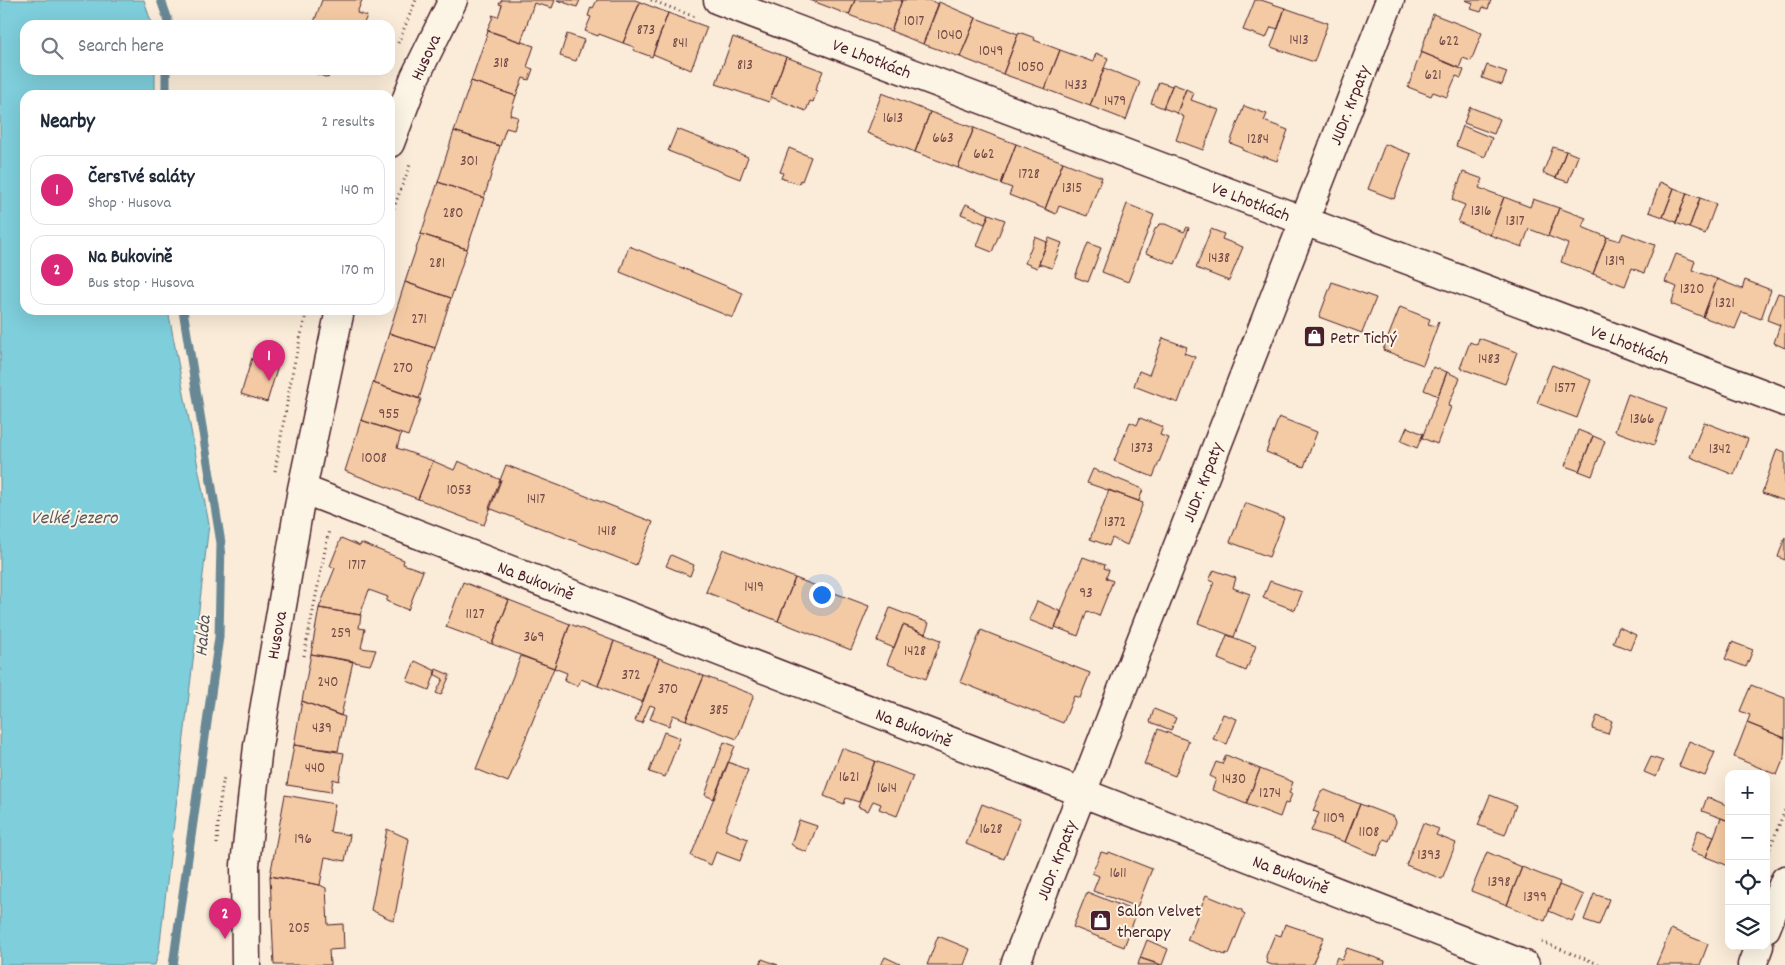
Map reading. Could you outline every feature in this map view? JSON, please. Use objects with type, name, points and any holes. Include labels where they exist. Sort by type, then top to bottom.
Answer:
[{"type":"street","name":"Husova","points":[[395,130],[416,77],[453,0]]},
{"type":"street","name":"Ve Lhotkách","points":[[718,0],[1785,402]]},
{"type":"street","name":"JUDr. Krpaty","points":[[1015,965],[1390,0]]},
{"type":"street","name":"Husova","points":[[246,965],[246,865],[258,746],[302,489],[339,315]]},
{"type":"street","name":"Na Bukovině","points":[[302,489],[1525,965]]},
{"type":"street","points":[[1770,918],[1785,880]]},
{"type":"street","points":[[1752,965],[1758,950]]},
{"type":"path","points":[[397,45],[416,0]]},
{"type":"path","points":[[303,661],[330,525]]},
{"type":"path","points":[[1770,848],[1785,810]]},
{"type":"water","name":"Velké jezero","points":[[0,0],[144,0],[150,20],[20,20],[20,75],[155,75],[155,90],[20,90],[20,315],[169,315],[209,524],[159,951],[155,965],[0,965]]},
{"type":"building","points":[[322,0],[362,0],[357,13],[367,16],[365,20],[315,20]]},
{"type":"building","points":[[502,0],[555,0],[552,8],[534,3],[521,42],[487,30],[493,17],[492,15],[498,17],[502,5],[499,4]]},
{"type":"building","points":[[557,0],[580,0],[577,7]]},
{"type":"building","points":[[597,0],[635,0],[640,2],[623,43],[585,31],[591,17],[588,16],[591,7],[593,8]]},
{"type":"building","points":[[810,0],[855,0],[849,15]]},
{"type":"building","points":[[855,0],[902,0],[891,31],[849,15]]},
{"type":"building","points":[[902,0],[929,0],[939,4],[923,44],[891,31]]},
{"type":"building","points":[[1255,0],[1261,0],[1285,8],[1278,29],[1271,27],[1266,38],[1243,30]]},
{"type":"building","points":[[1465,0],[1491,0],[1488,9],[1483,7],[1481,12],[1471,9],[1473,3]]},
{"type":"building","points":[[640,2],[668,13],[652,57],[633,50],[634,47],[623,43]]},
{"type":"building","points":[[939,2],[976,18],[960,57],[923,44]]},
{"type":"building","points":[[1285,8],[1328,23],[1314,62],[1271,47]]},
{"type":"building","points":[[668,13],[707,27],[691,70],[653,54]]},
{"type":"building","points":[[1433,14],[1482,33],[1471,61],[1463,58],[1459,68],[1421,52]]},
{"type":"building","points":[[976,18],[1018,34],[1003,74],[960,57]]},
{"type":"building","points":[[488,31],[534,46],[527,67],[533,69],[529,80],[523,78],[516,96],[471,81]]},
{"type":"building","points":[[1019,32],[1060,50],[1045,89],[1003,74]]},
{"type":"building","points":[[567,34],[584,40],[576,61],[560,56]]},
{"type":"building","points":[[733,37],[786,57],[769,102],[716,84]]},
{"type":"building","points":[[1060,50],[1093,62],[1096,53],[1108,58],[1090,106],[1045,89]]},
{"type":"building","points":[[1421,52],[1464,70],[1461,78],[1456,76],[1447,97],[1433,92],[1431,96],[1408,87]]},
{"type":"building","points":[[786,57],[823,71],[815,90],[817,91],[813,102],[810,101],[806,111],[771,97]]},
{"type":"building","points":[[1487,65],[1507,72],[1502,85],[1482,78]]},
{"type":"building","points":[[1104,68],[1140,82],[1126,120],[1090,106]]},
{"type":"building","points":[[471,81],[516,96],[510,115],[518,117],[514,130],[506,128],[500,146],[454,131]]},
{"type":"building","points":[[1159,82],[1172,86],[1163,108],[1151,103]]},
{"type":"building","points":[[1173,84],[1186,89],[1177,113],[1163,108]]},
{"type":"building","points":[[1186,89],[1194,93],[1191,100],[1219,110],[1203,150],[1176,140],[1184,117],[1177,113]]},
{"type":"building","points":[[882,93],[930,112],[915,152],[867,133]]},
{"type":"building","points":[[1244,106],[1267,114],[1264,121],[1288,130],[1277,161],[1242,150],[1243,148],[1230,143]]},
{"type":"building","points":[[1470,107],[1500,119],[1494,134],[1464,123]]},
{"type":"building","points":[[930,112],[974,128],[958,168],[915,152]]},
{"type":"building","points":[[1463,126],[1492,138],[1485,157],[1456,146]]},
{"type":"building","points":[[974,128],[1016,144],[1001,184],[958,168]]},
{"type":"building","points":[[677,129],[748,157],[740,179],[668,151]]},
{"type":"building","points":[[454,131],[500,146],[484,198],[438,182]]},
{"type":"building","points":[[1016,144],[1063,162],[1045,209],[1009,195],[1012,188],[1001,184]]},
{"type":"building","points":[[1385,144],[1411,154],[1394,199],[1368,189]]},
{"type":"building","points":[[1553,147],[1566,151],[1556,178],[1543,173]]},
{"type":"building","points":[[789,148],[811,157],[802,181],[800,180],[799,184],[781,178],[783,173],[780,172]]},
{"type":"building","points":[[1566,151],[1578,156],[1568,182],[1556,178]]},
{"type":"building","points":[[1063,162],[1102,177],[1087,216],[1059,206],[1056,214],[1045,209]]},
{"type":"building","points":[[1463,172],[1483,179],[1479,188],[1504,197],[1490,235],[1458,222],[1465,205],[1452,200]]},
{"type":"building","points":[[438,182],[484,198],[467,249],[421,234]]},
{"type":"building","points":[[1660,182],[1674,188],[1663,217],[1649,212]]},
{"type":"building","points":[[1674,188],[1687,193],[1676,222],[1663,217]]},
{"type":"building","points":[[1687,193],[1700,198],[1689,228],[1676,223]]},
{"type":"building","points":[[1504,197],[1530,207],[1533,199],[1559,208],[1548,236],[1529,229],[1522,247],[1490,235]]},
{"type":"building","points":[[1700,198],[1716,204],[1705,234],[1689,228]]},
{"type":"building","points":[[966,204],[989,214],[985,224],[961,214]]},
{"type":"building","points":[[1127,204],[1154,215],[1128,282],[1102,272]]},
{"type":"building","points":[[1559,208],[1586,218],[1582,227],[1607,237],[1593,274],[1561,262],[1568,244],[1548,236]]},
{"type":"building","points":[[989,214],[1005,220],[992,252],[977,246]]},
{"type":"building","points":[[1160,224],[1165,224],[1184,232],[1187,227],[1189,228],[1175,264],[1146,253],[1155,229]]},
{"type":"building","points":[[1211,229],[1224,234],[1222,239],[1243,247],[1229,281],[1196,268]]},
{"type":"building","points":[[1623,233],[1655,245],[1644,273],[1632,268],[1625,286],[1593,274],[1607,237],[1620,241]]},
{"type":"building","points":[[421,234],[467,249],[451,298],[405,282]]},
{"type":"building","points":[[1035,237],[1047,242],[1037,268],[1025,263]]},
{"type":"building","points":[[1049,238],[1062,243],[1052,268],[1039,264]]},
{"type":"building","points":[[1088,243],[1101,248],[1088,282],[1075,277]]},
{"type":"building","points":[[629,246],[743,293],[733,318],[620,272]]},
{"type":"building","points":[[1676,254],[1695,261],[1692,270],[1717,279],[1703,317],[1671,304],[1677,287],[1665,282]]},
{"type":"building","points":[[1717,279],[1742,289],[1745,280],[1771,290],[1761,319],[1742,312],[1735,329],[1703,317]]},
{"type":"building","points":[[405,282],[451,298],[435,348],[389,333]]},
{"type":"building","points":[[1332,282],[1376,298],[1362,333],[1319,317]]},
{"type":"building","points":[[1778,293],[1785,295],[1785,348],[1774,343],[1780,325],[1767,320]]},
{"type":"building","points":[[1400,307],[1430,319],[1428,324],[1436,326],[1439,322],[1423,365],[1383,350]]},
{"type":"building","points":[[389,333],[435,348],[419,399],[373,383]]},
{"type":"building","points":[[1163,338],[1187,347],[1184,353],[1195,357],[1178,403],[1134,386],[1139,371],[1149,375]]},
{"type":"building","points":[[1479,338],[1517,352],[1505,384],[1460,368],[1470,342],[1477,345]]},
{"type":"building","points":[[252,358],[278,366],[267,402],[241,394]]},
{"type":"building","points":[[1552,365],[1591,380],[1577,418],[1537,403]]},
{"type":"building","points":[[1433,367],[1447,372],[1438,396],[1424,390]]},
{"type":"building","points":[[1447,372],[1460,378],[1448,406],[1451,407],[1437,444],[1422,438]]},
{"type":"building","points":[[373,383],[421,399],[408,436],[361,420]]},
{"type":"building","points":[[1628,394],[1667,408],[1654,445],[1615,431]]},
{"type":"building","points":[[1279,417],[1317,432],[1304,467],[1266,452]]},
{"type":"building","points":[[1140,418],[1163,427],[1160,435],[1169,438],[1153,477],[1114,461],[1130,422],[1137,425]]},
{"type":"building","points":[[361,420],[401,434],[397,448],[433,461],[418,499],[345,471]]},
{"type":"building","points":[[1704,422],[1748,439],[1734,475],[1690,457]]},
{"type":"building","points":[[1407,427],[1423,434],[1417,448],[1401,441]]},
{"type":"building","points":[[1578,430],[1593,436],[1579,471],[1565,466]]},
{"type":"building","points":[[1593,436],[1605,441],[1592,476],[1579,471]]},
{"type":"building","points":[[1777,449],[1785,452],[1785,501],[1762,493]]},
{"type":"building","points":[[433,461],[454,470],[458,461],[501,480],[484,525],[418,499]]},
{"type":"building","points":[[506,465],[653,522],[636,565],[489,508]]},
{"type":"building","points":[[1093,469],[1143,489],[1139,501],[1087,483]]},
{"type":"building","points":[[1109,490],[1143,503],[1127,545],[1112,538],[1109,546],[1090,539]]},
{"type":"building","points":[[1245,503],[1284,518],[1269,557],[1230,542]]},
{"type":"building","points":[[1785,537],[1785,560],[1778,557]]},
{"type":"building","points":[[341,538],[360,546],[361,543],[404,560],[403,564],[423,571],[408,610],[386,601],[388,597],[369,590],[360,615],[319,608],[335,568],[330,566]]},
{"type":"building","points":[[723,549],[795,578],[778,621],[706,592]]},
{"type":"building","points":[[671,555],[694,565],[690,576],[666,566]]},
{"type":"building","points":[[1083,557],[1105,565],[1104,568],[1109,570],[1106,578],[1113,581],[1099,616],[1087,611],[1078,636],[1055,627]]},
{"type":"building","points":[[1214,570],[1236,578],[1233,588],[1250,594],[1234,637],[1198,623],[1214,582],[1209,580]]},
{"type":"building","points":[[795,578],[869,606],[851,650],[778,621]]},
{"type":"building","points":[[1270,581],[1302,592],[1295,610],[1263,598]]},
{"type":"building","points":[[463,582],[509,600],[492,644],[446,627]]},
{"type":"building","points":[[509,600],[570,624],[554,668],[492,644]]},
{"type":"building","points":[[1037,601],[1062,612],[1054,630],[1029,620]]},
{"type":"building","points":[[319,608],[361,615],[359,628],[365,629],[361,648],[376,650],[370,665],[311,654]]},
{"type":"building","points":[[890,608],[929,623],[925,634],[903,625],[894,648],[877,641]]},
{"type":"building","points":[[570,624],[614,641],[598,686],[581,679],[578,686],[564,681],[567,673],[554,668]]},
{"type":"building","points":[[903,625],[941,640],[926,679],[887,664]]},
{"type":"building","points":[[1619,627],[1636,635],[1630,650],[1613,643]]},
{"type":"building","points":[[981,630],[1090,673],[1080,698],[1074,696],[1063,723],[960,682]]},
{"type":"building","points":[[1227,635],[1256,646],[1246,671],[1218,659]]},
{"type":"building","points":[[614,641],[659,658],[643,702],[598,686]]},
{"type":"building","points":[[1732,642],[1753,650],[1746,667],[1725,659]]},
{"type":"building","points":[[311,654],[353,661],[341,716],[302,701]]},
{"type":"building","points":[[521,656],[554,668],[508,782],[476,769]]},
{"type":"building","points":[[659,658],[704,676],[686,720],[673,715],[669,726],[650,719],[655,707],[650,705],[642,723],[635,721]]},
{"type":"building","points":[[415,661],[436,671],[429,690],[407,681]]},
{"type":"building","points":[[436,669],[450,675],[441,695],[436,693],[443,679],[434,674]]},
{"type":"building","points":[[704,676],[754,695],[737,739],[686,720]]},
{"type":"building","points":[[1751,685],[1785,698],[1785,738],[1747,723],[1750,715],[1740,711]]},
{"type":"building","points":[[302,701],[345,717],[338,751],[294,745]]},
{"type":"building","points":[[1154,709],[1176,718],[1171,730],[1150,722]]},
{"type":"building","points":[[1223,714],[1237,719],[1227,744],[1213,739]]},
{"type":"building","points":[[1597,716],[1612,721],[1608,734],[1592,729]]},
{"type":"building","points":[[1747,723],[1785,738],[1784,758],[1777,775],[1770,772],[1770,770],[1765,770],[1734,757]]},
{"type":"building","points":[[1158,729],[1189,741],[1175,776],[1144,764]]},
{"type":"building","points":[[664,732],[680,738],[665,777],[649,772]]},
{"type":"building","points":[[1689,741],[1715,752],[1705,776],[1679,766]]},
{"type":"building","points":[[724,742],[735,746],[714,799],[705,795]]},
{"type":"building","points":[[294,745],[344,753],[339,781],[333,779],[331,792],[287,785]]},
{"type":"building","points":[[842,748],[875,761],[859,802],[846,798],[844,804],[824,796]]},
{"type":"building","points":[[1226,755],[1260,769],[1246,804],[1212,790],[1216,779],[1210,776],[1216,762],[1222,764]]},
{"type":"building","points":[[1651,757],[1663,761],[1656,777],[1644,772]]},
{"type":"building","points":[[875,761],[913,776],[897,816],[879,809],[881,804],[873,801],[868,811],[858,807]]},
{"type":"building","points":[[728,762],[748,770],[725,830],[748,839],[740,861],[716,852],[711,865],[691,856]]},
{"type":"building","points":[[1260,769],[1293,782],[1289,793],[1292,794],[1288,804],[1285,803],[1280,817],[1246,804]]},
{"type":"building","points":[[1325,790],[1360,804],[1345,842],[1311,831],[1319,813],[1313,811],[1321,792]]},
{"type":"building","points":[[285,795],[335,804],[330,832],[350,835],[345,861],[325,857],[320,885],[270,876]]},
{"type":"building","points":[[1490,795],[1516,805],[1505,835],[1478,825]]},
{"type":"building","points":[[1707,797],[1725,804],[1725,820],[1702,811]]},
{"type":"building","points":[[982,804],[1020,819],[1004,859],[966,844]]},
{"type":"building","points":[[1360,804],[1394,817],[1396,822],[1389,841],[1384,839],[1377,856],[1345,842]]},
{"type":"building","points":[[1721,818],[1725,820],[1725,864],[1706,857]]},
{"type":"building","points":[[799,820],[817,826],[807,852],[791,844]]},
{"type":"building","points":[[1423,823],[1439,829],[1436,835],[1456,843],[1442,879],[1406,865]]},
{"type":"building","points":[[387,829],[409,839],[394,921],[371,910]]},
{"type":"building","points":[[1698,830],[1714,836],[1706,857],[1690,851]]},
{"type":"building","points":[[1101,852],[1108,854],[1109,852],[1152,869],[1137,907],[1093,891],[1099,876],[1092,873]]},
{"type":"building","points":[[1487,852],[1522,867],[1507,905],[1471,891]]},
{"type":"building","points":[[1522,867],[1560,882],[1545,921],[1507,905]]},
{"type":"building","points":[[270,876],[320,885],[326,888],[328,925],[343,924],[344,949],[329,950],[330,965],[274,965]]},
{"type":"building","points":[[1559,885],[1584,895],[1572,921],[1549,911]]},
{"type":"building","points":[[1087,892],[1137,912],[1124,947],[1073,927]]},
{"type":"building","points":[[1594,894],[1609,899],[1599,925],[1584,920]]},
{"type":"building","points":[[1206,895],[1242,910],[1245,914],[1229,954],[1226,953],[1225,955],[1187,940]]},
{"type":"building","points":[[1285,924],[1324,937],[1312,965],[1272,965],[1267,963],[1266,956],[1275,934],[1281,936]]},
{"type":"building","points":[[1671,929],[1708,944],[1700,965],[1656,965]]},
{"type":"building","points":[[938,936],[970,949],[964,965],[927,965]]},
{"type":"building","points":[[1147,940],[1168,949],[1162,965],[1140,958]]},
{"type":"building","points":[[1347,948],[1385,961],[1384,965],[1334,965],[1337,957],[1342,960]]},
{"type":"building","points":[[885,957],[902,965],[881,965]]},
{"type":"building","points":[[1140,958],[1160,965],[1138,965]]},
{"type":"building","points":[[762,959],[778,965],[760,965]]},
{"type":"waterway","name":"Halda","points":[[161,0],[168,20]]},
{"type":"waterway","name":"Halda","points":[[166,75],[166,90]]},
{"type":"waterway","name":"Halda","points":[[173,965],[219,637],[221,543],[184,315]]},
{"type":"place","name":"Petr Tichý","points":[[1314,337]]},
{"type":"place","name":"ČersTvé saláty","points":[[269,381]]},
{"type":"place","name":"Salon Velvet therapy","points":[[1101,920]]},
{"type":"place","name":"Na Bukovině","points":[[225,939]]}]
